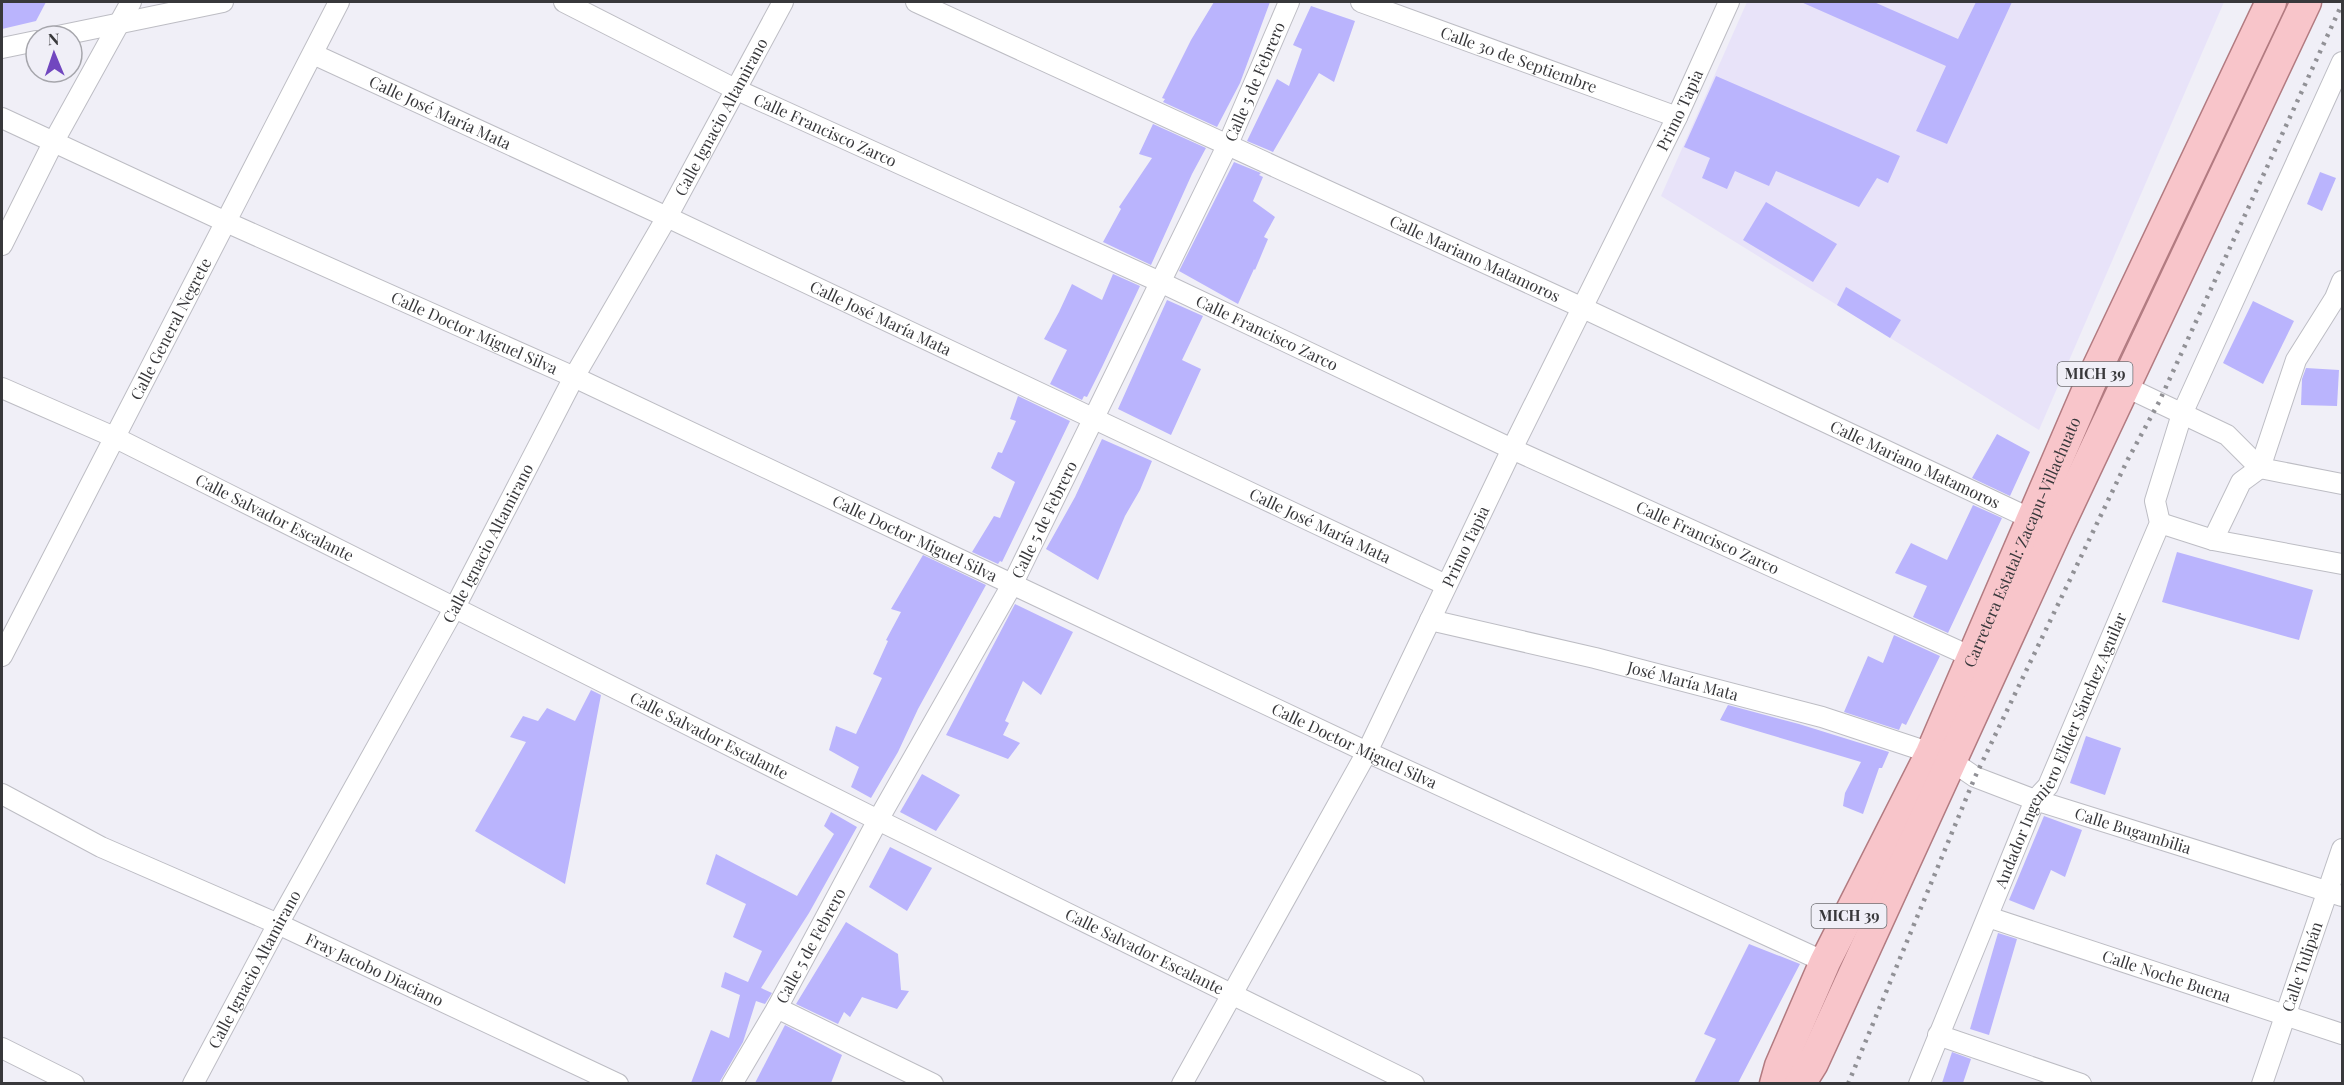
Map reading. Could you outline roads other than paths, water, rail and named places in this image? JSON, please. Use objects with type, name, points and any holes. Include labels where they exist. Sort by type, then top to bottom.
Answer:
[{"type":"main road","name":"Carretera Estatal: Zacapu-Villachuato","points":[[1775,1083],[1780,1066],[1825,962],[1942,758],[1972,657],[2044,525],[2093,377],[2271,2]]},
{"type":"main road","name":"MICH 39","points":[[1800,1083],[1813,1064],[1942,758],[2044,525],[2124,386],[2306,2]]},
{"type":"street","points":[[2,245],[54,141],[131,2]]},
{"type":"street","points":[[84,30],[223,2]]},
{"type":"street","name":"Calle General Negrete","points":[[2,656],[339,2]]},
{"type":"street","name":"Calle Francisco Zarco","points":[[564,2],[735,89],[1160,282],[1512,449],[1972,657]]},
{"type":"street","name":"Calle Ignacio Altamirano","points":[[193,1083],[278,924],[455,607],[574,377],[667,217],[783,2]]},
{"type":"street","name":"Calle Mariano Matamoros","points":[[916,2],[1583,308],[2044,525]]},
{"type":"street","name":"Calle 5 de Febrero","points":[[732,1083],[777,1008],[878,820],[1013,584],[1228,144],[1289,2]]},
{"type":"street","name":"Calle 30 de Septiembre","points":[[1361,2],[1677,117]]},
{"type":"street","name":"Primo Tapia","points":[[1182,1083],[1367,752],[1512,449],[1677,117],[1730,2]]},
{"type":"street","points":[[2,48],[24,43]]},
{"type":"street","name":"Calle José María Mata","points":[[313,54],[667,217],[1446,585]]},
{"type":"street","name":"Andador Ingeniero Elider Sánchez Aguilar","points":[[1919,1083],[2035,800],[2048,786],[2160,523],[2155,501],[2182,414],[2343,62]]},
{"type":"street","name":"Calle Doctor Miguel Silva","points":[[2,118],[226,222],[574,377],[1367,752],[1825,962]]},
{"type":"street","points":[[2213,540],[2241,482],[2260,468],[2296,360],[2335,298],[2343,281]]},
{"type":"street","points":[[2124,386],[2227,435],[2260,468],[2343,484]]},
{"type":"street","name":"Calle Salvador Escalante","points":[[2,388],[114,437],[878,820],[1414,1083]]},
{"type":"street","points":[[2260,468],[2343,472]]},
{"type":"street","points":[[2160,523],[2213,540],[2343,564]]},
{"type":"street","name":"José María Mata","points":[[1430,620],[1595,658],[1822,717],[1942,758]]},
{"type":"street","name":"Calle Bugambilia","points":[[1942,758],[1975,777],[2035,800],[2335,894]]},
{"type":"street","name":"Fray Jacobo Diaciano","points":[[2,794],[101,847],[278,924],[618,1083]]},
{"type":"street","name":"Calle Tulipán","points":[[2262,1083],[2335,894],[2343,849]]},
{"type":"street","name":"Calle Noche Buena","points":[[1988,917],[2343,1034]]},
{"type":"street","points":[[777,1008],[933,1083]]},
{"type":"street","points":[[1938,1035],[2081,1083]]},
{"type":"street","points":[[2,1048],[74,1083]]},
{"type":"railway","points":[[1848,1084],[1975,777],[2127,461],[2159,402],[2342,4]]}]
